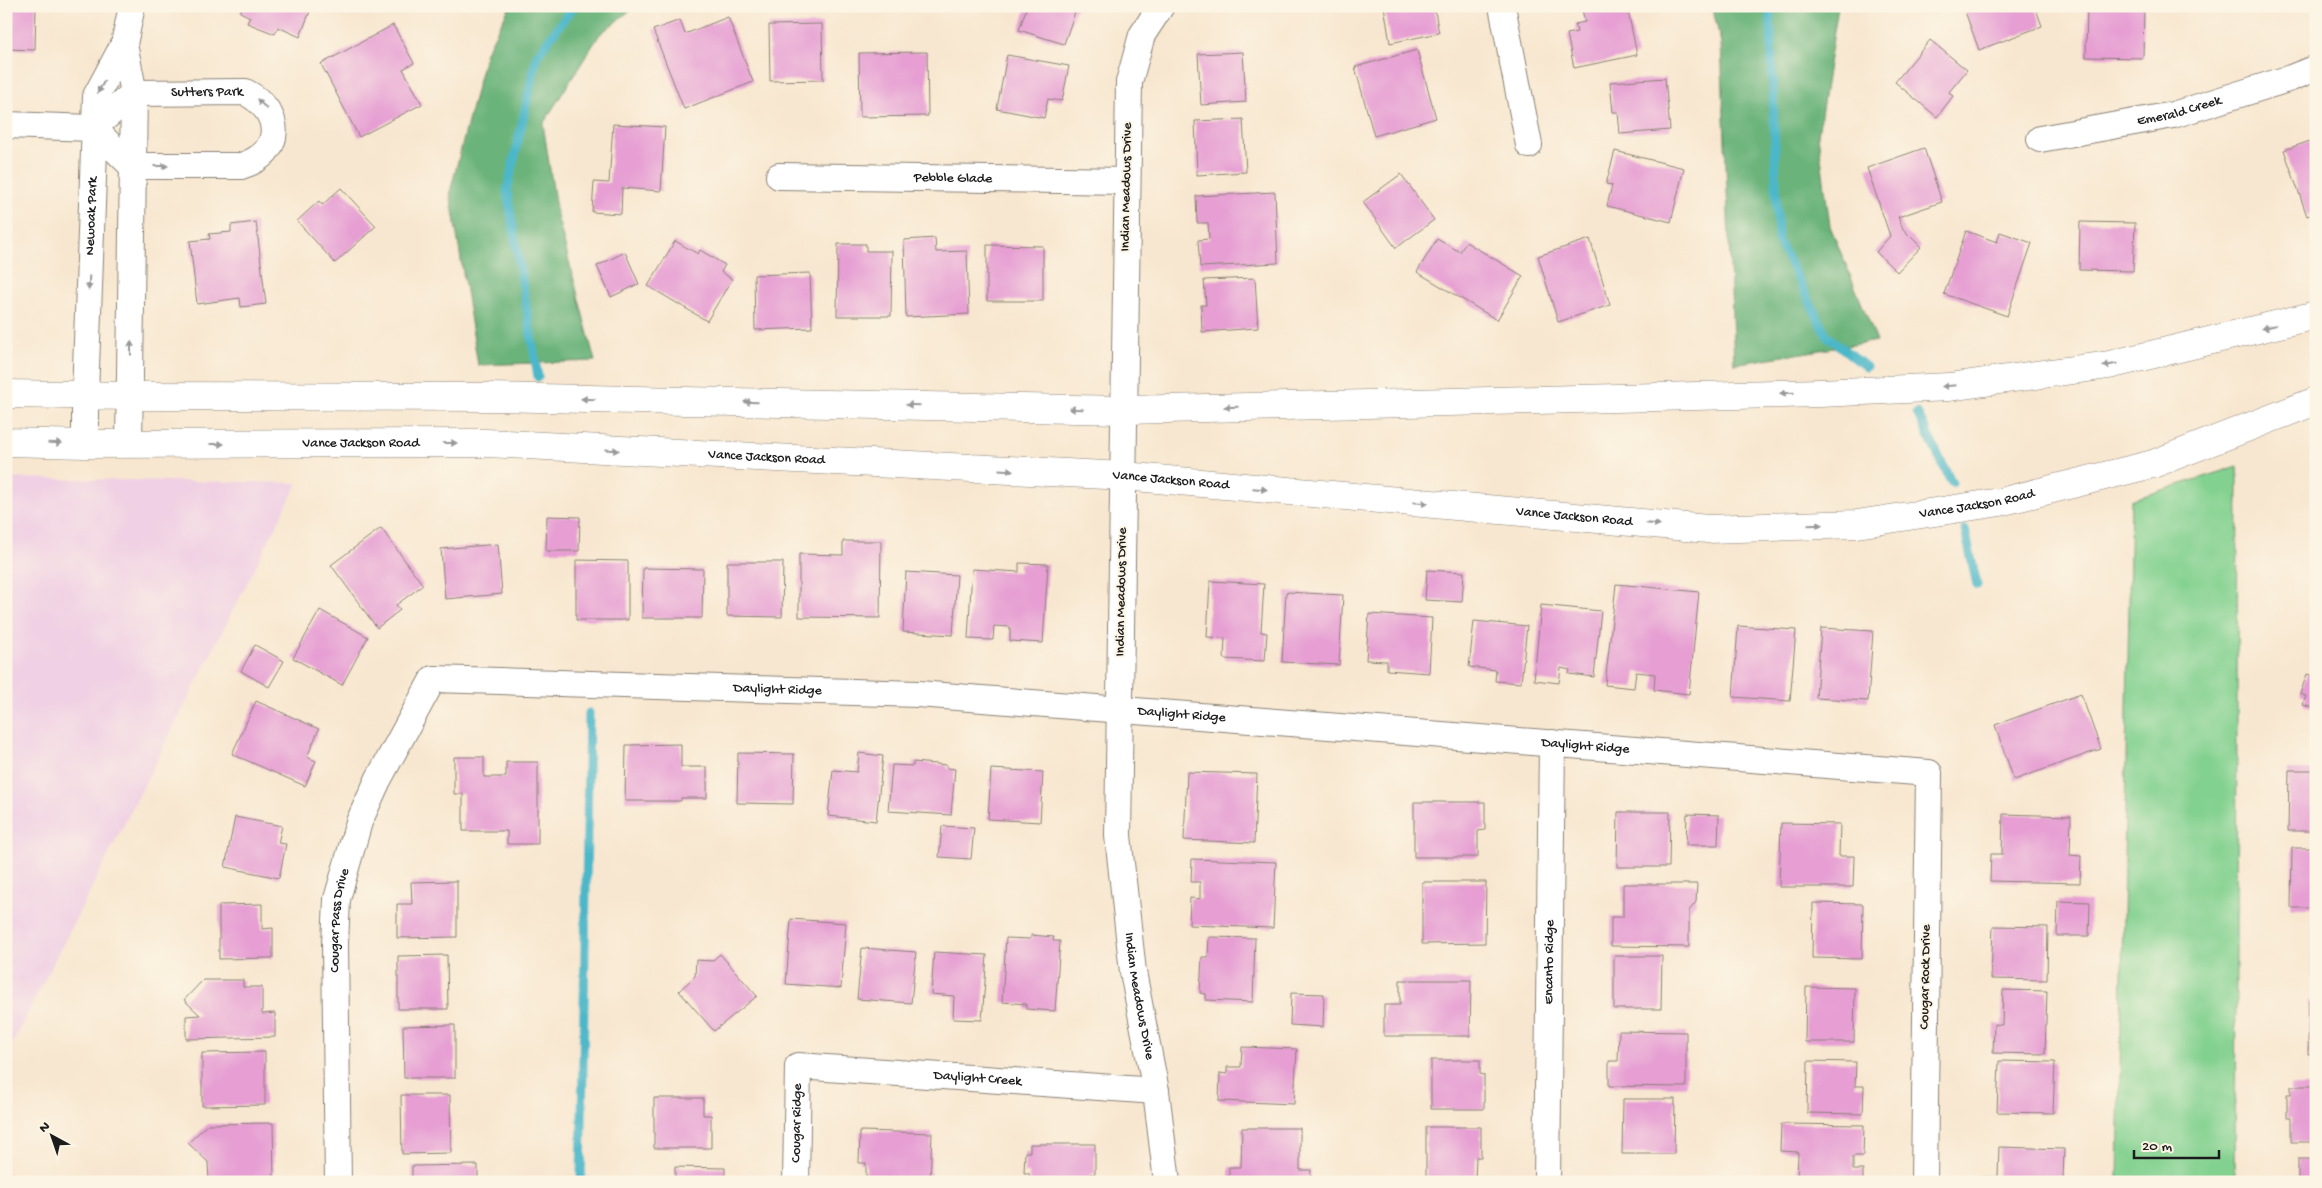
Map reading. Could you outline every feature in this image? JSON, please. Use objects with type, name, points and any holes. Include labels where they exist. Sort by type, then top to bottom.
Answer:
[{"type":"main road","points":[[6,394],[486,396],[1125,410],[1820,392],[1949,387],[2109,365],[2316,315]]},
{"type":"main road","name":"Vance Jackson Road","points":[[6,442],[85,444],[486,443],[1124,476],[1708,529],[1857,524],[2000,502],[2153,464],[2316,402]]},
{"type":"street","name":"Newoak Park","points":[[85,444],[85,395],[96,96],[124,44],[132,6]]},
{"type":"street","name":"Indian Meadows Drive","points":[[1161,6],[1142,35],[1129,82],[1118,836],[1133,972],[1156,1091],[1167,1182]]},
{"type":"street","points":[[1502,6],[1529,146]]},
{"type":"street","name":"Newoak Park","points":[[124,44],[134,93],[129,444]]},
{"type":"street","name":"Emerald Creek","points":[[2040,140],[2173,115],[2291,78],[2316,68]]},
{"type":"street","name":"Sutters Park","points":[[132,166],[241,166],[254,162],[267,151],[274,133],[270,113],[258,99],[244,92],[134,93]]},
{"type":"street","points":[[6,126],[94,128],[134,93]]},
{"type":"street","points":[[94,128],[132,166]]},
{"type":"street","name":"Pebble Glade","points":[[779,176],[1127,181]]},
{"type":"street","name":"Daylight Ridge","points":[[433,679],[882,693],[1929,773]]},
{"type":"street","name":"Cougar Pass Drive","points":[[338,1182],[335,944],[337,899],[359,822],[378,780],[433,679]]},
{"type":"street","name":"Encanto Ridge","points":[[1547,1182],[1552,743]]},
{"type":"street","name":"Cougar Rock Drive","points":[[1924,1182],[1929,773]]},
{"type":"street","name":"Daylight Creek","points":[[798,1066],[1156,1091]]},
{"type":"street","name":"Cougar Ridge","points":[[796,1182],[798,1066]]},
{"type":"shaded area","points":[[6,478],[298,483],[6,1056]]},
{"type":"green space","points":[[510,6],[636,6],[600,34],[543,124],[557,215],[595,361],[478,365],[450,192],[486,52]]},
{"type":"green space","points":[[1712,6],[1838,6],[1818,135],[1830,226],[1877,341],[1734,364],[1721,43]]},
{"type":"green space","points":[[2238,466],[2235,1182],[2118,1182],[2131,500]]},
{"type":"building","points":[[6,6],[36,6],[35,50],[6,49]]},
{"type":"building","points":[[243,6],[312,6],[300,37],[278,27],[275,34],[247,23],[250,17],[240,12]]},
{"type":"building","points":[[814,6],[848,6],[849,9],[815,10]]},
{"type":"building","points":[[1027,6],[1077,6],[1064,44],[1019,30]]},
{"type":"building","points":[[1384,6],[1434,6],[1439,33],[1390,43]]},
{"type":"building","points":[[1581,6],[1627,6],[1637,55],[1574,68],[1567,34],[1577,32],[1575,24],[1585,22]]},
{"type":"building","points":[[1963,6],[2035,6],[2042,26],[1979,50]]},
{"type":"building","points":[[2087,6],[2144,6],[2143,58],[2086,57]]},
{"type":"building","points":[[728,17],[753,82],[684,109],[653,30],[680,20],[685,34]]},
{"type":"building","points":[[822,24],[823,80],[770,81],[769,25]]},
{"type":"building","points":[[393,25],[414,63],[403,69],[422,104],[359,137],[321,64]]},
{"type":"building","points":[[1930,40],[1967,70],[1949,92],[1953,96],[1937,117],[1895,82]]},
{"type":"building","points":[[1417,50],[1436,118],[1374,136],[1355,67]]},
{"type":"building","points":[[927,52],[928,116],[860,117],[859,53]]},
{"type":"building","points":[[1243,52],[1246,102],[1201,105],[1198,54]]},
{"type":"building","points":[[1007,55],[1069,66],[1062,101],[1048,99],[1044,118],[997,109]]},
{"type":"building","points":[[1665,78],[1670,130],[1620,134],[1618,112],[1613,112],[1610,82]]},
{"type":"building","points":[[1243,119],[1246,172],[1197,175],[1195,121]]},
{"type":"building","points":[[613,124],[665,127],[661,191],[622,188],[621,214],[592,212],[594,182],[609,183]]},
{"type":"building","points":[[2313,140],[2316,145],[2316,213],[2307,216],[2284,150]]},
{"type":"building","points":[[1924,148],[1942,202],[1898,217],[1903,229],[1921,247],[1897,272],[1876,252],[1890,236],[1867,168]]},
{"type":"building","points":[[1615,151],[1684,168],[1671,222],[1607,206],[1612,185],[1606,184]]},
{"type":"building","points":[[1401,174],[1434,220],[1396,248],[1363,202]]},
{"type":"building","points":[[341,188],[376,226],[335,263],[297,221],[319,201],[322,205]]},
{"type":"building","points":[[1275,192],[1278,263],[1200,267],[1198,240],[1209,239],[1208,223],[1197,223],[1196,196]]},
{"type":"building","points":[[6,197],[11,197],[11,244],[6,244]]},
{"type":"building","points":[[256,222],[266,304],[241,307],[240,298],[197,304],[190,241],[210,239],[209,234],[231,232],[231,225]]},
{"type":"building","points":[[2080,222],[2135,223],[2133,271],[2079,270]]},
{"type":"building","points":[[1966,231],[1997,242],[2000,232],[2032,243],[2007,316],[1944,294]]},
{"type":"building","points":[[935,238],[936,252],[967,251],[969,314],[906,317],[904,240]]},
{"type":"building","points":[[1437,239],[1460,252],[1466,242],[1523,276],[1497,320],[1417,272]]},
{"type":"building","points":[[1590,239],[1610,305],[1558,322],[1538,256]]},
{"type":"building","points":[[675,241],[698,254],[700,250],[725,265],[721,272],[732,279],[707,321],[648,286]]},
{"type":"building","points":[[838,244],[866,244],[866,251],[892,251],[891,316],[837,316]]},
{"type":"building","points":[[987,245],[1043,246],[1043,301],[987,301]]},
{"type":"building","points":[[625,252],[639,284],[611,297],[597,266]]},
{"type":"building","points":[[810,273],[812,328],[755,330],[754,275]]},
{"type":"building","points":[[1255,278],[1258,328],[1202,332],[1201,305],[1206,305],[1204,280]]},
{"type":"building","points":[[547,516],[580,517],[579,551],[546,551]]},
{"type":"building","points":[[381,528],[423,585],[396,605],[400,610],[377,628],[331,565]]},
{"type":"building","points":[[843,541],[881,541],[880,618],[799,617],[799,554],[843,555]]},
{"type":"building","points":[[498,544],[502,594],[445,599],[441,549]]},
{"type":"building","points":[[576,560],[628,561],[628,620],[576,620]]},
{"type":"building","points":[[727,562],[783,562],[782,617],[727,616]]},
{"type":"building","points":[[1019,563],[1048,564],[1043,643],[1010,641],[1010,627],[994,626],[993,640],[968,639],[972,569],[1019,572]]},
{"type":"building","points":[[643,568],[703,569],[702,618],[642,618]]},
{"type":"building","points":[[1427,570],[1464,572],[1462,602],[1425,600]]},
{"type":"building","points":[[906,572],[957,575],[953,635],[903,632]]},
{"type":"building","points":[[1210,581],[1264,584],[1261,632],[1267,633],[1265,661],[1224,659],[1225,638],[1207,637]]},
{"type":"building","points":[[1616,584],[1699,592],[1689,694],[1654,690],[1655,674],[1636,672],[1634,688],[1605,685]]},
{"type":"building","points":[[1286,592],[1343,595],[1339,665],[1282,662]]},
{"type":"building","points":[[1541,605],[1601,611],[1594,677],[1569,674],[1570,670],[1561,668],[1559,683],[1534,680]]},
{"type":"building","points":[[320,610],[368,637],[342,685],[293,658]]},
{"type":"building","points":[[1369,614],[1432,618],[1429,673],[1387,670],[1387,661],[1366,660]]},
{"type":"building","points":[[1474,621],[1527,626],[1521,683],[1495,681],[1496,670],[1469,667]]},
{"type":"building","points":[[1738,626],[1796,630],[1790,701],[1733,697]]},
{"type":"building","points":[[1821,628],[1873,631],[1868,701],[1816,698]]},
{"type":"building","points":[[255,645],[284,661],[269,687],[241,671]]},
{"type":"building","points":[[2316,668],[2316,709],[2303,705],[2306,696],[2300,694],[2307,674],[2313,676]]},
{"type":"building","points":[[2081,694],[2101,749],[2014,780],[1995,725]]},
{"type":"building","points":[[256,701],[319,729],[307,757],[316,761],[305,786],[232,754]]},
{"type":"building","points":[[681,744],[681,767],[707,767],[707,798],[681,798],[681,801],[625,801],[626,745]]},
{"type":"building","points":[[738,753],[794,754],[793,804],[737,803]]},
{"type":"building","points":[[859,753],[883,756],[876,821],[828,816],[833,770],[857,772]]},
{"type":"building","points":[[454,757],[484,757],[484,777],[506,777],[506,762],[538,762],[538,844],[507,844],[507,831],[463,831],[463,794],[454,794]]},
{"type":"building","points":[[913,762],[947,765],[947,768],[955,769],[951,815],[888,811],[892,765],[913,766]]},
{"type":"building","points":[[991,769],[1043,772],[1040,822],[988,819]]},
{"type":"building","points":[[2289,770],[2316,770],[2316,831],[2288,831]]},
{"type":"building","points":[[1187,772],[1257,774],[1254,843],[1184,840]]},
{"type":"building","points":[[1414,802],[1485,802],[1485,830],[1478,831],[1478,857],[1414,857]]},
{"type":"building","points":[[1618,812],[1670,812],[1669,867],[1617,867]]},
{"type":"building","points":[[1687,814],[1719,815],[1718,845],[1686,845]]},
{"type":"building","points":[[2003,814],[2071,816],[2070,855],[2081,856],[2080,883],[1990,881],[1991,854],[2002,854]]},
{"type":"building","points":[[235,817],[282,826],[278,843],[286,844],[279,878],[225,867]]},
{"type":"building","points":[[1781,823],[1840,824],[1839,856],[1854,856],[1853,887],[1779,887]]},
{"type":"building","points":[[942,826],[974,828],[971,859],[939,857]]},
{"type":"building","points":[[2292,848],[2316,848],[2316,908],[2291,908]]},
{"type":"building","points":[[1192,859],[1276,862],[1273,928],[1189,925],[1190,898],[1200,899],[1200,882],[1191,882]]},
{"type":"building","points":[[457,881],[457,937],[397,938],[397,904],[412,904],[411,882]]},
{"type":"building","points":[[1422,882],[1486,882],[1485,943],[1422,944]]},
{"type":"building","points":[[1623,884],[1697,884],[1696,902],[1689,911],[1689,947],[1611,946],[1611,917],[1623,917]]},
{"type":"building","points":[[2058,901],[2090,902],[2089,936],[2057,936]]},
{"type":"building","points":[[1813,903],[1863,904],[1862,959],[1812,958]]},
{"type":"building","points":[[262,904],[262,929],[273,928],[273,958],[219,959],[219,905]]},
{"type":"building","points":[[791,919],[846,923],[841,988],[786,984]]},
{"type":"building","points":[[2313,919],[2316,919],[2316,978],[2312,978]]},
{"type":"building","points":[[1993,926],[2048,927],[2047,980],[1991,979]]},
{"type":"building","points":[[1031,935],[1054,937],[1053,941],[1060,941],[1055,1011],[1026,1009],[1026,1004],[1002,1002],[1006,938],[1031,939]]},
{"type":"building","points":[[1209,937],[1255,938],[1253,1002],[1206,1000],[1206,994],[1200,993],[1202,957],[1208,957]]},
{"type":"building","points":[[862,948],[916,952],[911,1003],[857,999]]},
{"type":"building","points":[[934,952],[987,955],[982,1020],[953,1019],[954,996],[931,994]]},
{"type":"building","points":[[720,954],[757,996],[714,1031],[679,991],[695,976],[696,960],[712,961]]},
{"type":"building","points":[[447,955],[448,1009],[398,1009],[398,956]]},
{"type":"building","points":[[1614,956],[1662,956],[1661,1009],[1614,1009]]},
{"type":"building","points":[[203,980],[243,980],[243,987],[262,987],[262,1014],[275,1013],[275,1037],[186,1039],[186,1016],[200,1015],[184,1000]]},
{"type":"building","points":[[1400,980],[1471,980],[1470,1036],[1384,1036],[1384,1005],[1400,1005]]},
{"type":"building","points":[[1806,987],[1855,988],[1854,1042],[1805,1042]]},
{"type":"building","points":[[2003,990],[2047,991],[2045,1054],[1993,1053],[1994,1024],[2002,1025]]},
{"type":"building","points":[[1291,993],[1324,994],[1323,1027],[1290,1025]]},
{"type":"building","points":[[2309,1000],[2316,1000],[2316,1054],[2308,1054]]},
{"type":"building","points":[[455,1025],[455,1078],[404,1078],[403,1026]]},
{"type":"building","points":[[1619,1031],[1686,1032],[1686,1087],[1609,1086],[1609,1061],[1618,1061]]},
{"type":"building","points":[[1242,1047],[1297,1049],[1294,1104],[1219,1101],[1220,1073],[1227,1074],[1227,1067],[1241,1067]]},
{"type":"building","points":[[265,1052],[265,1105],[202,1106],[202,1053]]},
{"type":"building","points":[[1431,1060],[1480,1060],[1480,1074],[1484,1075],[1484,1109],[1431,1109]]},
{"type":"building","points":[[1808,1061],[1856,1062],[1855,1086],[1864,1086],[1863,1114],[1807,1113]]},
{"type":"building","points":[[1999,1061],[2055,1062],[2053,1113],[1997,1112]]},
{"type":"building","points":[[2291,1086],[2316,1086],[2316,1142],[2291,1142],[2291,1117],[2287,1117],[2287,1094],[2291,1094]]},
{"type":"building","points":[[401,1095],[450,1095],[451,1153],[402,1154]]},
{"type":"building","points":[[654,1098],[703,1098],[703,1115],[711,1115],[711,1148],[654,1148]]},
{"type":"building","points":[[1623,1099],[1675,1099],[1674,1154],[1622,1154]]},
{"type":"building","points":[[273,1123],[274,1180],[209,1181],[208,1162],[188,1143],[208,1124]]},
{"type":"building","points":[[1781,1124],[1864,1125],[1863,1156],[1853,1156],[1853,1170],[1863,1170],[1863,1182],[1797,1182],[1798,1152],[1780,1151]]},
{"type":"building","points":[[1426,1127],[1481,1127],[1481,1157],[1476,1157],[1475,1181],[1426,1181]]},
{"type":"building","points":[[1242,1128],[1300,1128],[1300,1170],[1311,1170],[1310,1182],[1229,1182],[1229,1167],[1241,1167]]},
{"type":"building","points":[[860,1131],[932,1133],[930,1182],[866,1182],[866,1163],[859,1163]]},
{"type":"building","points":[[1030,1144],[1095,1144],[1095,1174],[1090,1174],[1090,1182],[1029,1182],[1029,1173],[1024,1173],[1025,1152],[1030,1152]]},
{"type":"building","points":[[1999,1147],[2064,1149],[2063,1182],[1980,1182],[1981,1177],[1998,1177]]},
{"type":"building","points":[[2298,1159],[2316,1159],[2316,1182],[2298,1182]]},
{"type":"building","points":[[478,1165],[478,1182],[412,1182],[412,1166]]},
{"type":"building","points":[[675,1167],[725,1168],[725,1182],[675,1182]]},
{"type":"waterway","points":[[538,377],[507,191],[537,55],[574,6]]},
{"type":"waterway","points":[[1770,6],[1778,240],[1827,336],[1866,367]]},
{"type":"waterway","points":[[1917,413],[1952,483]]},
{"type":"waterway","points":[[1965,530],[1977,585]]},
{"type":"waterway","points":[[581,1182],[589,713]]}]
